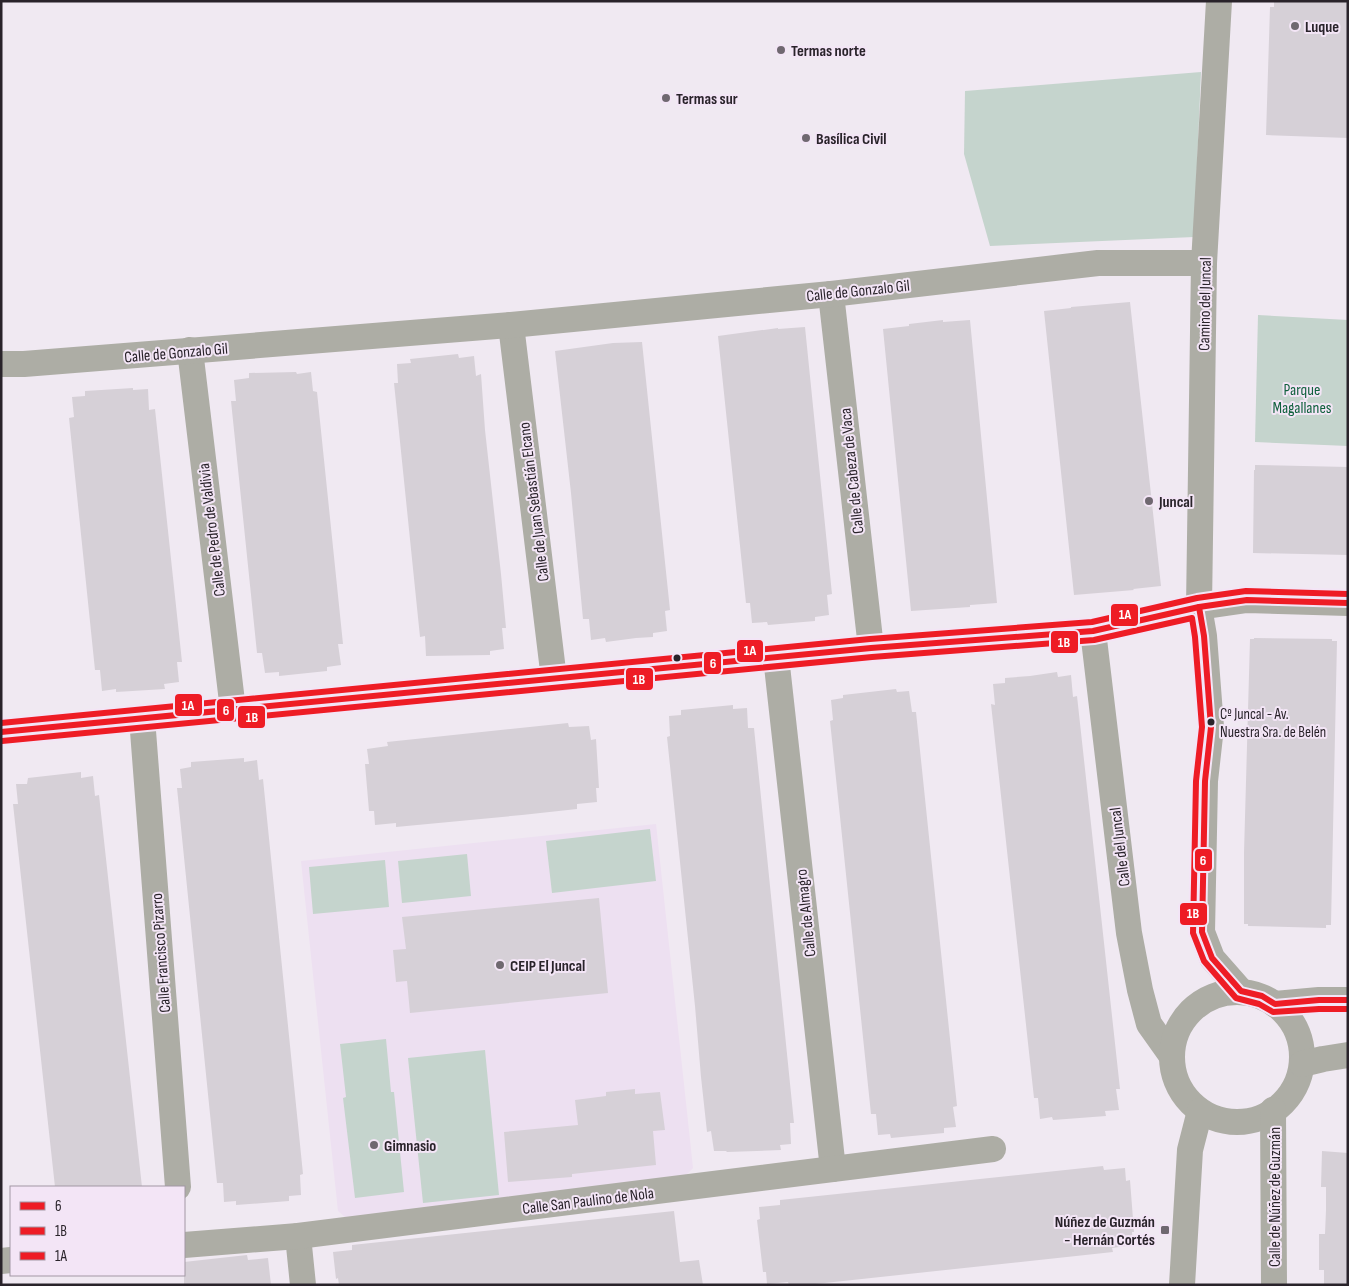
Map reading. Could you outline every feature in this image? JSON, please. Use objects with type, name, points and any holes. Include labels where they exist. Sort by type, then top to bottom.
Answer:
[{"type":"street","name":"Camino del Juncal","points":[[1199,607],[1204,263],[1219,1]]},
{"type":"street","name":"Calle de Gonzalo Gil","points":[[1,364],[24,364],[511,325],[831,294],[1098,264],[1204,263]]},
{"type":"street","name":"Calle de Cabeza de Vaca","points":[[831,294],[871,648]]},
{"type":"street","name":"Calle de Juan Sebastián Elcano","points":[[511,325],[554,679]]},
{"type":"street","name":"Calle de Pedro de Valdivia","points":[[190,350],[233,710]]},
{"type":"street","points":[[1,732],[871,648],[1093,631],[1199,607],[1247,600],[1348,603]]},
{"type":"street","points":[[1199,607],[1204,636],[1211,727],[1204,781],[1202,932],[1212,958],[1241,991]]},
{"type":"street","name":"Calle del Juncal","points":[[1093,631],[1129,933],[1140,990],[1150,1024],[1172,1055]]},
{"type":"street","name":"Calle de Almagro","points":[[776,657],[833,1169]]},
{"type":"street","name":"Calle Francisco Pizarro","points":[[142,718],[178,1186]]},
{"type":"street","points":[[1241,991],[1262,996],[1275,1004],[1280,1007],[1293,1023],[1301,1043],[1302,1064],[1296,1085],[1283,1103],[1274,1110],[1265,1116],[1243,1122],[1221,1120],[1200,1111],[1184,1096],[1174,1076],[1172,1055],[1175,1034],[1186,1016],[1201,1001],[1221,993],[1241,991]]},
{"type":"street","points":[[1275,1004],[1319,1000],[1348,1000]]},
{"type":"street","points":[[1302,1064],[1348,1055]]},
{"type":"street","name":"Calle de Núñez de Guzmán","points":[[1274,1110],[1274,1285]]},
{"type":"street","points":[[1181,1285],[1190,1150],[1200,1111]]},
{"type":"street","name":"Calle San Paulino de Nola","points":[[185,1245],[298,1236],[993,1149]]},
{"type":"street","points":[[298,1236],[303,1285]]},
{"type":"shaded area","points":[[656,824],[693,1168],[676,1186],[346,1218],[338,1211],[301,861]]},
{"type":"green space","points":[[1201,72],[1194,237],[990,246],[964,154],[965,91]]},
{"type":"green space","name":"Parque Magallanes","points":[[1258,315],[1348,320],[1348,446],[1255,442]]},
{"type":"green space","points":[[650,829],[656,881],[552,893],[546,841]]},
{"type":"green space","points":[[467,854],[471,896],[402,903],[398,861]]},
{"type":"green space","points":[[385,860],[389,907],[313,914],[309,867]]},
{"type":"green space","name":"Gimnasio","points":[[386,1039],[391,1092],[394,1092],[404,1192],[355,1198],[343,1098],[346,1097],[340,1044]]},
{"type":"green space","points":[[485,1050],[499,1195],[423,1203],[408,1058]]},
{"type":"building","points":[[1274,1],[1348,1],[1348,138],[1266,135],[1270,7],[1274,7]]},
{"type":"building","points":[[1130,302],[1161,586],[1074,595],[1044,311]]},
{"type":"building","points":[[943,320],[943,322],[970,320],[997,603],[911,611],[883,329]]},
{"type":"building","points":[[805,327],[832,594],[827,595],[829,615],[815,617],[815,621],[768,625],[767,622],[752,623],[750,603],[746,603],[718,336],[778,328]]},
{"type":"building","points":[[642,342],[670,610],[665,611],[667,631],[653,633],[653,637],[606,642],[605,638],[591,640],[589,619],[583,619],[555,351],[613,343]]},
{"type":"building","points":[[458,354],[459,358],[474,356],[476,376],[481,374],[485,430],[506,628],[502,628],[504,649],[490,651],[490,655],[426,656],[425,636],[420,637],[394,383],[398,383],[397,364],[411,363],[410,359]]},
{"type":"building","points":[[296,372],[297,374],[311,372],[313,391],[317,392],[343,644],[338,644],[341,665],[327,667],[327,671],[279,676],[279,672],[265,673],[262,653],[257,653],[231,401],[236,401],[234,380],[249,378],[249,373]]},
{"type":"building","points":[[133,388],[133,390],[148,389],[149,410],[155,409],[182,662],[177,662],[179,682],[164,684],[165,689],[116,692],[116,689],[102,691],[100,670],[95,670],[69,418],[74,417],[72,397],[85,396],[85,391]]},
{"type":"building","points":[[1255,465],[1348,467],[1348,555],[1253,553]]},
{"type":"building","points":[[1250,639],[1332,639],[1332,641],[1337,641],[1331,925],[1326,925],[1326,928],[1248,926],[1248,924],[1244,924]]},
{"type":"building","points":[[1057,672],[1058,677],[1071,675],[1073,697],[1077,696],[1120,1089],[1116,1089],[1119,1110],[1105,1111],[1106,1116],[1053,1120],[1052,1117],[1040,1119],[1038,1098],[1034,1098],[991,704],[995,705],[993,684],[1005,683],[1005,678]]},
{"type":"building","points":[[896,689],[897,692],[909,691],[912,712],[916,712],[957,1106],[953,1107],[956,1127],[944,1128],[944,1133],[891,1138],[890,1134],[878,1135],[876,1114],[871,1114],[830,721],[833,720],[831,700],[843,698],[843,695]]},
{"type":"building","points":[[733,705],[733,709],[747,708],[748,728],[754,728],[794,1123],[790,1123],[791,1144],[780,1145],[781,1150],[714,1151],[711,1131],[707,1132],[701,1077],[667,737],[670,736],[669,716],[681,715],[681,710]]},
{"type":"building","points":[[568,723],[569,727],[589,726],[591,740],[596,739],[599,788],[596,788],[597,802],[577,804],[577,809],[522,815],[396,827],[396,823],[375,825],[374,811],[369,811],[365,764],[369,764],[367,749],[388,746],[387,742]]},
{"type":"building","points":[[244,758],[244,762],[257,760],[259,780],[263,779],[303,1174],[300,1175],[301,1195],[289,1196],[289,1201],[236,1205],[236,1201],[224,1202],[223,1183],[217,1183],[177,788],[182,788],[180,769],[191,767],[191,762]]},
{"type":"building","points":[[81,772],[81,778],[93,776],[95,796],[99,795],[142,1186],[55,1186],[13,804],[18,804],[16,784],[27,784],[28,778]]},
{"type":"building","name":"CEIP El Juncal","points":[[599,898],[608,993],[410,1013],[407,981],[396,982],[393,950],[406,949],[402,917]]},
{"type":"building","points":[[635,1089],[635,1094],[660,1092],[665,1130],[653,1131],[656,1165],[572,1174],[572,1177],[508,1182],[504,1132],[578,1125],[575,1100],[606,1096],[606,1092]]},
{"type":"building","points":[[1322,1151],[1348,1153],[1348,1285],[1324,1285],[1324,1270],[1319,1270],[1319,1234],[1325,1234],[1326,1210],[1326,1187],[1321,1187]]},
{"type":"building","points":[[1103,1166],[1104,1170],[1125,1168],[1126,1181],[1130,1180],[1134,1232],[1132,1232],[1133,1245],[1112,1248],[1113,1252],[806,1285],[789,1285],[788,1282],[767,1284],[766,1272],[763,1272],[757,1220],[760,1219],[759,1207],[780,1205],[780,1200]]},
{"type":"building","points":[[674,1211],[680,1262],[699,1260],[703,1285],[339,1285],[338,1278],[336,1279],[333,1252],[352,1250],[352,1245]]},
{"type":"building","points":[[247,1255],[248,1260],[268,1258],[271,1285],[184,1285],[185,1262]]},
{"type":"transit line","name":"1A","points":[[1,723],[870,639],[1092,622],[1197,598],[1246,591],[1348,594]]},
{"type":"transit line","name":"6","points":[[1,732],[871,648],[1093,631],[1199,607],[1247,600],[1348,603]]},
{"type":"transit line","name":"6","points":[[1199,607],[1204,636],[1211,727],[1205,781],[1202,932],[1212,958],[1241,991],[1262,996],[1275,1004],[1319,1000],[1348,1000]]},
{"type":"transit line","name":"1B","points":[[2,741],[872,657],[1094,640],[1192,618],[1202,727],[1196,781],[1193,933],[1204,961],[1236,998],[1259,1004],[1273,1012],[1348,1009]]},
{"type":"place","name":"Luque","points":[[1295,26]]},
{"type":"place","name":"Termas norte","points":[[781,50]]},
{"type":"place","name":"Termas sur","points":[[666,98]]},
{"type":"place","name":"Basílica Civil","points":[[806,138]]},
{"type":"place","name":"Juncal","points":[[1149,501]]},
{"type":"place","name":"Cº Juncal - Av. Nuestra Sra. de Belén","points":[[1211,722]]},
{"type":"place","name":"CEIP El Juncal","points":[[500,965]]},
{"type":"place","name":"Gimnasio","points":[[374,1145]]},
{"type":"place","name":"Núñez de Guzmán - Hernán Cortés","points":[[1165,1230]]}]
